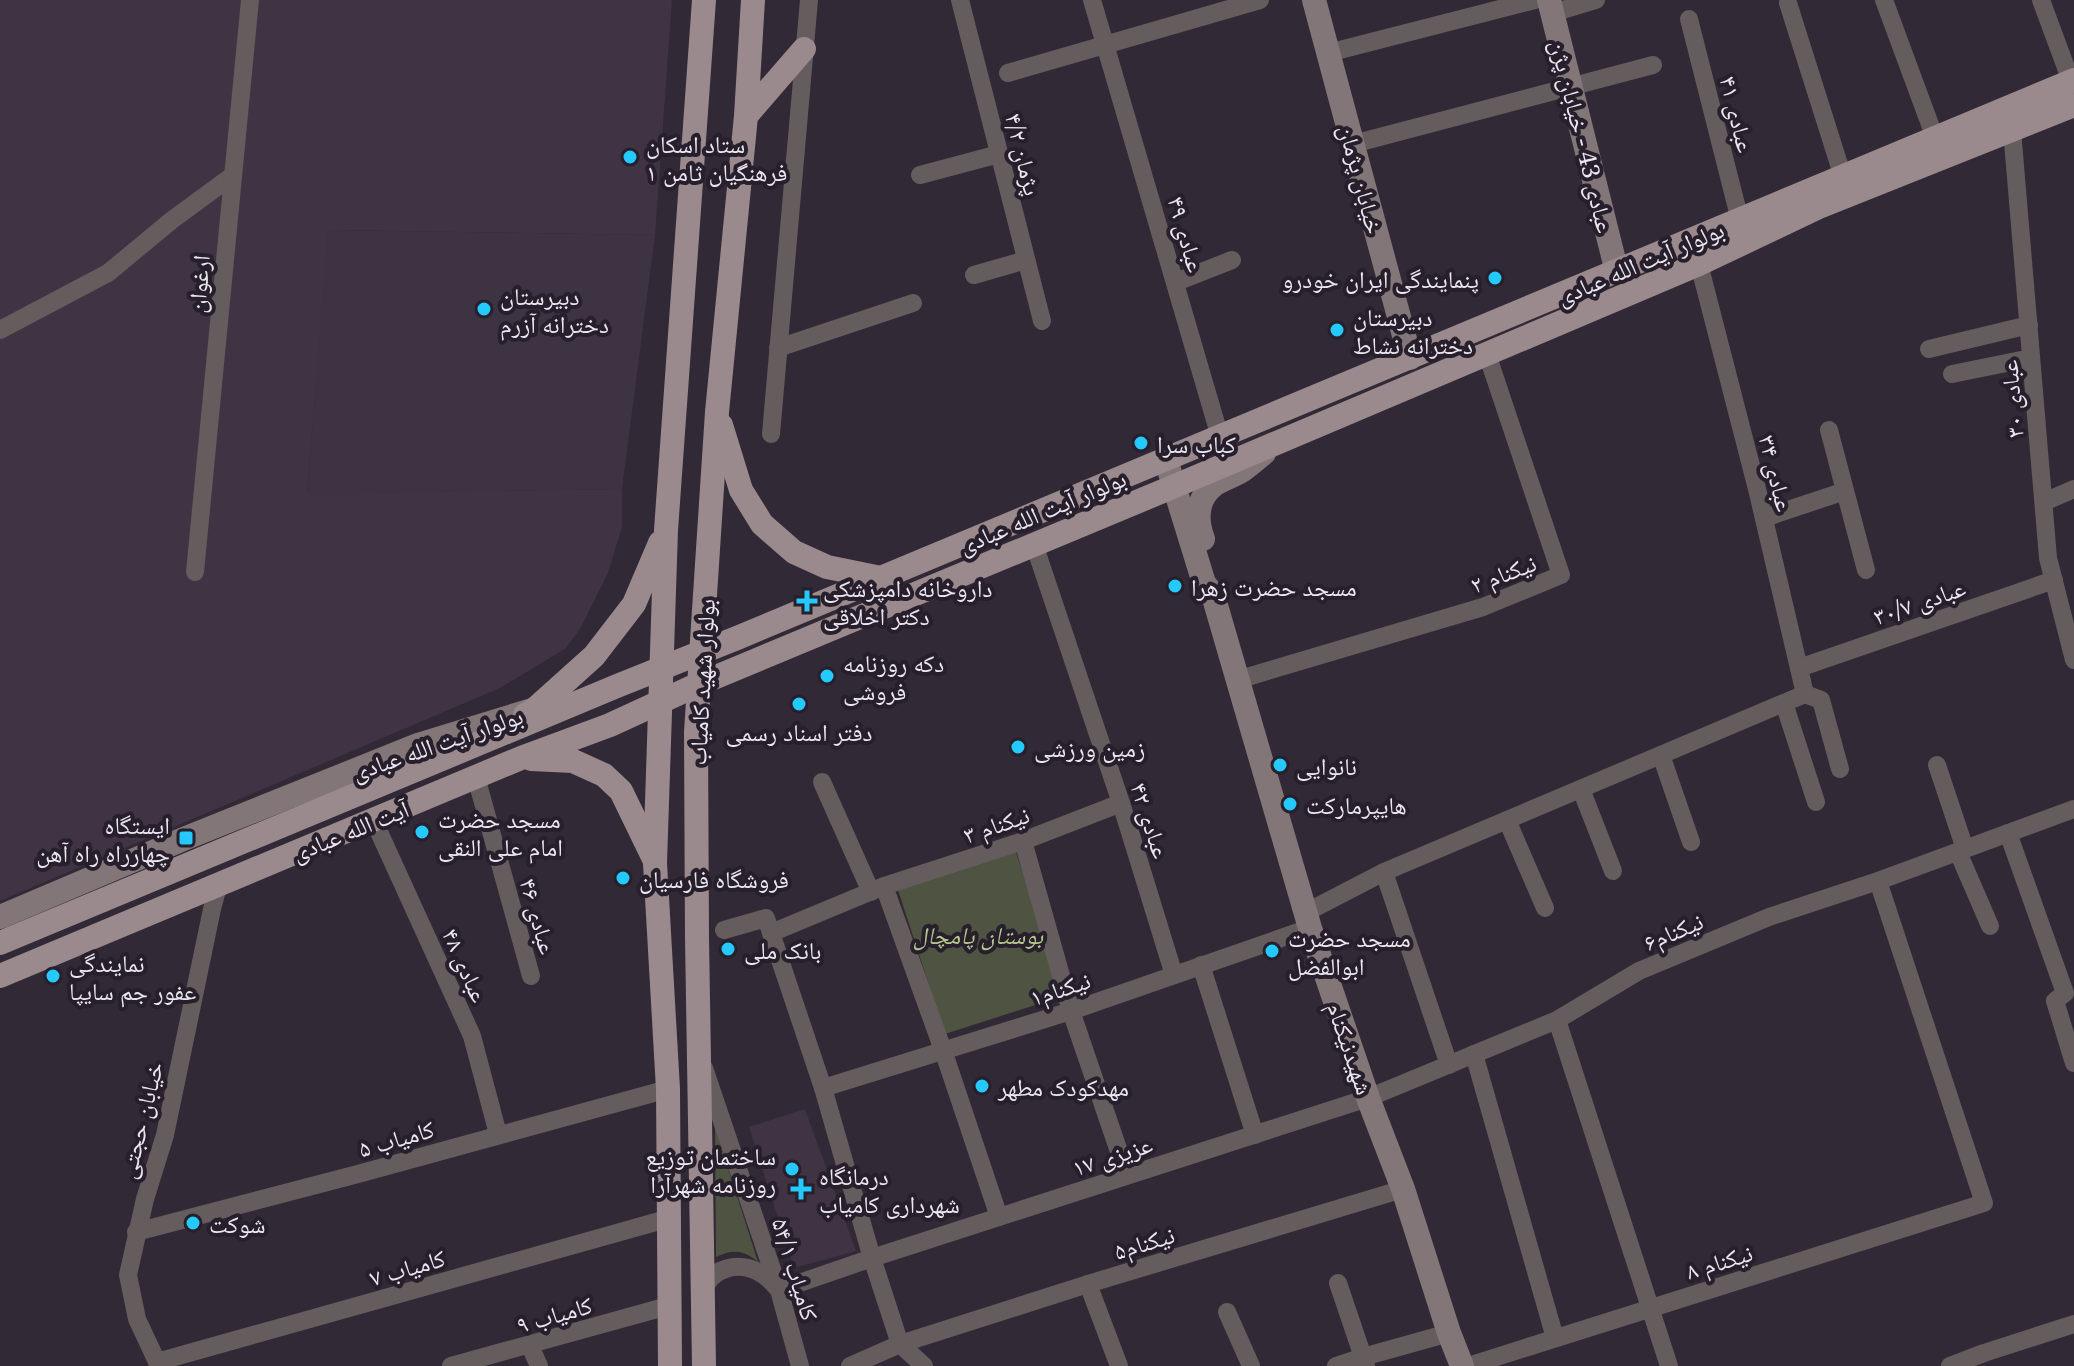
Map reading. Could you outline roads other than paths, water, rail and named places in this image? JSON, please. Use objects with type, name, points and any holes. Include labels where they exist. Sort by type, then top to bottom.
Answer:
[{"type":"main road","name":"بولوار شهید کامیاب","points":[[670,1366],[668,1089],[655,863],[666,530],[704,0]]},
{"type":"main road","name":"بولوار شهید کامیاب","points":[[704,1366],[696,732],[717,412],[746,116],[753,0]]},
{"type":"main road","points":[[746,116],[804,49]]},
{"type":"main road","name":"بولوار آیت الله عبادی","points":[[661,670],[1935,138],[2009,120],[2072,99]]},
{"type":"main road","name":"بولوار آیت الله عبادی","points":[[699,684],[1699,264],[2009,120]]},
{"type":"main road","points":[[717,412],[741,490],[762,524],[794,552],[827,567],[881,578]]},
{"type":"main road","points":[[476,744],[535,709],[594,656],[634,604],[666,530]]},
{"type":"main road","name":"آیت الله عبادی","points":[[0,943],[661,670]]},
{"type":"main road","name":"آیت الله عبادی","points":[[0,976],[521,758],[610,725],[699,684]]},
{"type":"main road","points":[[521,758],[573,761],[604,775],[621,791],[655,863]]},
{"type":"street","name":"ارغوان","points":[[195,572],[250,0]]},
{"type":"street","points":[[771,434],[809,0]]},
{"type":"street","name":"پژمان ۴/۲","points":[[960,0],[1042,321]]},
{"type":"street","name":"عبادی ۴۹","points":[[1092,0],[1220,437]]},
{"type":"street","points":[[1008,73],[1260,0]]},
{"type":"street","name":"خیابان پژمان","points":[[1314,0],[1410,358]]},
{"type":"street","points":[[1328,53],[1546,4],[1596,0]]},
{"type":"street","points":[[1884,0],[1935,138]]},
{"type":"street","points":[[2041,0],[2072,99]]},
{"type":"street","points":[[1788,3],[1843,177]]},
{"type":"street","name":"عبادی 43 - خیابان پژن","points":[[1546,4],[1571,86],[1617,272]]},
{"type":"street","name":"عبادی ۴۱","points":[[1689,19],[1740,220]]},
{"type":"street","points":[[1353,144],[1653,65]]},
{"type":"street","name":"عبادی ۳۰","points":[[2009,120],[2048,558],[2074,660]]},
{"type":"street","points":[[920,175],[999,154]]},
{"type":"street","points":[[0,330],[108,273],[232,176]]},
{"type":"street","points":[[974,275],[1026,260]]},
{"type":"street","points":[[1176,282],[1232,260]]},
{"type":"street","name":"عبادی ۳۴","points":[[1699,264],[1805,694]]},
{"type":"street","points":[[778,348],[913,303]]},
{"type":"street","points":[[1929,349],[2029,325]]},
{"type":"street","name":"نیکنام ۲","points":[[1237,680],[1483,607],[1561,575],[1487,354]]},
{"type":"street","points":[[1952,374],[2031,358]]},
{"type":"street","points":[[1829,430],[1866,570]]},
{"type":"street","points":[[1213,595],[1216,582],[1198,525],[1202,499],[1215,484],[1242,470],[1275,444]]},
{"type":"street","points":[[1166,460],[1204,583],[1213,595]]},
{"type":"street","points":[[2044,502],[2074,489]]},
{"type":"street","points":[[1764,518],[1845,491]]},
{"type":"street","name":"عبادی ۴۲","points":[[1034,544],[1121,803],[1174,975]]},
{"type":"street","name":"عبادی ۳۰/۷","points":[[1799,668],[2054,580]]},
{"type":"street","name":"شهیدنیکنام","points":[[1213,595],[1308,920],[1462,1366]]},
{"type":"street","name":"بولوار آیت الله عبادی","points":[[0,917],[418,745],[617,680],[661,670]]},
{"type":"street","points":[[1805,694],[1821,700],[1840,769]]},
{"type":"street","name":"نیکنام۱","points":[[823,1088],[1071,1011],[1201,965],[1308,920],[1384,872],[1805,694]]},
{"type":"street","points":[[1784,703],[1816,802]]},
{"type":"street","points":[[1661,755],[1691,842]]},
{"type":"street","points":[[1937,765],[1962,850],[1990,926]]},
{"type":"street","name":"عبادی ۴۶","points":[[476,777],[531,976]]},
{"type":"street","points":[[822,782],[877,889],[943,1050],[999,1217]]},
{"type":"street","points":[[1581,789],[1613,871]]},
{"type":"street","name":"نیکنام ۳","points":[[771,933],[877,889],[1023,841],[1121,803]]},
{"type":"street","name":"نیکنام۶","points":[[1368,1098],[1557,1020],[1639,971],[1769,917],[1878,881],[2074,809]]},
{"type":"street","points":[[1507,820],[1545,908]]},
{"type":"street","name":"عبادی ۴۸","points":[[374,821],[472,1036],[498,1134]]},
{"type":"street","points":[[2008,833],[2065,993],[2055,1001],[2074,1063]]},
{"type":"street","points":[[1023,841],[1071,1011],[1127,1175]]},
{"type":"street","points":[[1384,872],[1449,1065]]},
{"type":"street","name":"نیکنام ۸","points":[[1468,1366],[1984,1203],[1878,881]]},
{"type":"street","name":"خیابان حجتی","points":[[158,1364],[137,1319],[128,1275],[136,1232],[165,1135],[219,883]]},
{"type":"street","points":[[724,930],[766,918],[823,1088],[900,1344],[924,1366]]},
{"type":"street","points":[[1201,965],[1255,1135]]},
{"type":"street","points":[[1557,1020],[1669,1366]]},
{"type":"street","name":"کامیاب ۵۴/۱","points":[[698,1050],[779,1290],[800,1366]]},
{"type":"street","points":[[1474,1054],[1555,1338]]},
{"type":"street","name":"کامیاب ۵","points":[[136,1232],[668,1089]]},
{"type":"street","name":"عزیزی ۱۷","points":[[779,1290],[1368,1098]]},
{"type":"street","name":"نیکنام۵","points":[[850,1366],[900,1344],[1403,1189]]},
{"type":"street","name":"کامیاب ۷","points":[[158,1364],[670,1218]]},
{"type":"street","points":[[702,1294],[713,1274],[735,1268],[749,1268],[764,1275],[779,1290]]},
{"type":"street","points":[[1338,1283],[1365,1361]]},
{"type":"street","points":[[1088,1284],[1119,1366]]},
{"type":"street","name":"کامیاب ۹","points":[[451,1366],[668,1306]]},
{"type":"street","points":[[1227,1312],[1251,1366]]},
{"type":"street","points":[[1950,1366],[1986,1359],[2074,1324]]},
{"type":"street","points":[[1336,1366],[1365,1361],[1449,1333]]},
{"type":"street","points":[[530,1346],[539,1366]]},
{"type":"place","name":"ستاد اسکان فرهنگیان ثامن ۱","points":[[630,157]]},
{"type":"place","name":"پنمایندگی ایران خودرو","points":[[1495,278]]},
{"type":"place","name":"دبیرستان دخترانه آزرم","points":[[484,309]]},
{"type":"place","name":"دبیرستان دخترانه نشاط","points":[[1337,330]]},
{"type":"place","name":"کباب سرا","points":[[1141,443]]},
{"type":"place","name":"مسجد حضرت زهرا","points":[[1175,586]]},
{"type":"place","name":"داروخانه دامپزشکی دکتر اخلاقی","points":[[807,601]]},
{"type":"place","name":"دکه روزنامه فروشی","points":[[827,676]]},
{"type":"place","name":"دفتر اسناد رسمی","points":[[799,704]]},
{"type":"place","name":"زمین ورزشی","points":[[1018,747]]},
{"type":"place","name":"نانوایی","points":[[1280,765]]},
{"type":"place","name":"هایپرمارکت","points":[[1290,804]]},
{"type":"place","name":"مسجد حضرت امام علی النقی","points":[[422,832]]},
{"type":"place","name":"ایستگاه چهارراه راه آهن","points":[[186,838]]},
{"type":"place","name":"فروشگاه فارسیان","points":[[623,878]]},
{"type":"place","name":"بانک ملی","points":[[728,949]]},
{"type":"place","name":"مسجد حضرت ابوالفضل","points":[[1272,951]]},
{"type":"place","name":"نمایندگی عفور جم سایپا","points":[[53,976]]},
{"type":"place","name":"مهدکودک مطهر","points":[[982,1086]]},
{"type":"place","name":"ساختمان توزیع روزنامه شهرآرا","points":[[792,1169]]},
{"type":"place","name":"درمانگاه شهرداری کامیاب","points":[[801,1189]]},
{"type":"place","name":"شوكت","points":[[193,1223]]},
{"type":"park label","name":"بوستان پامچال","points":[[978,934]]}]
